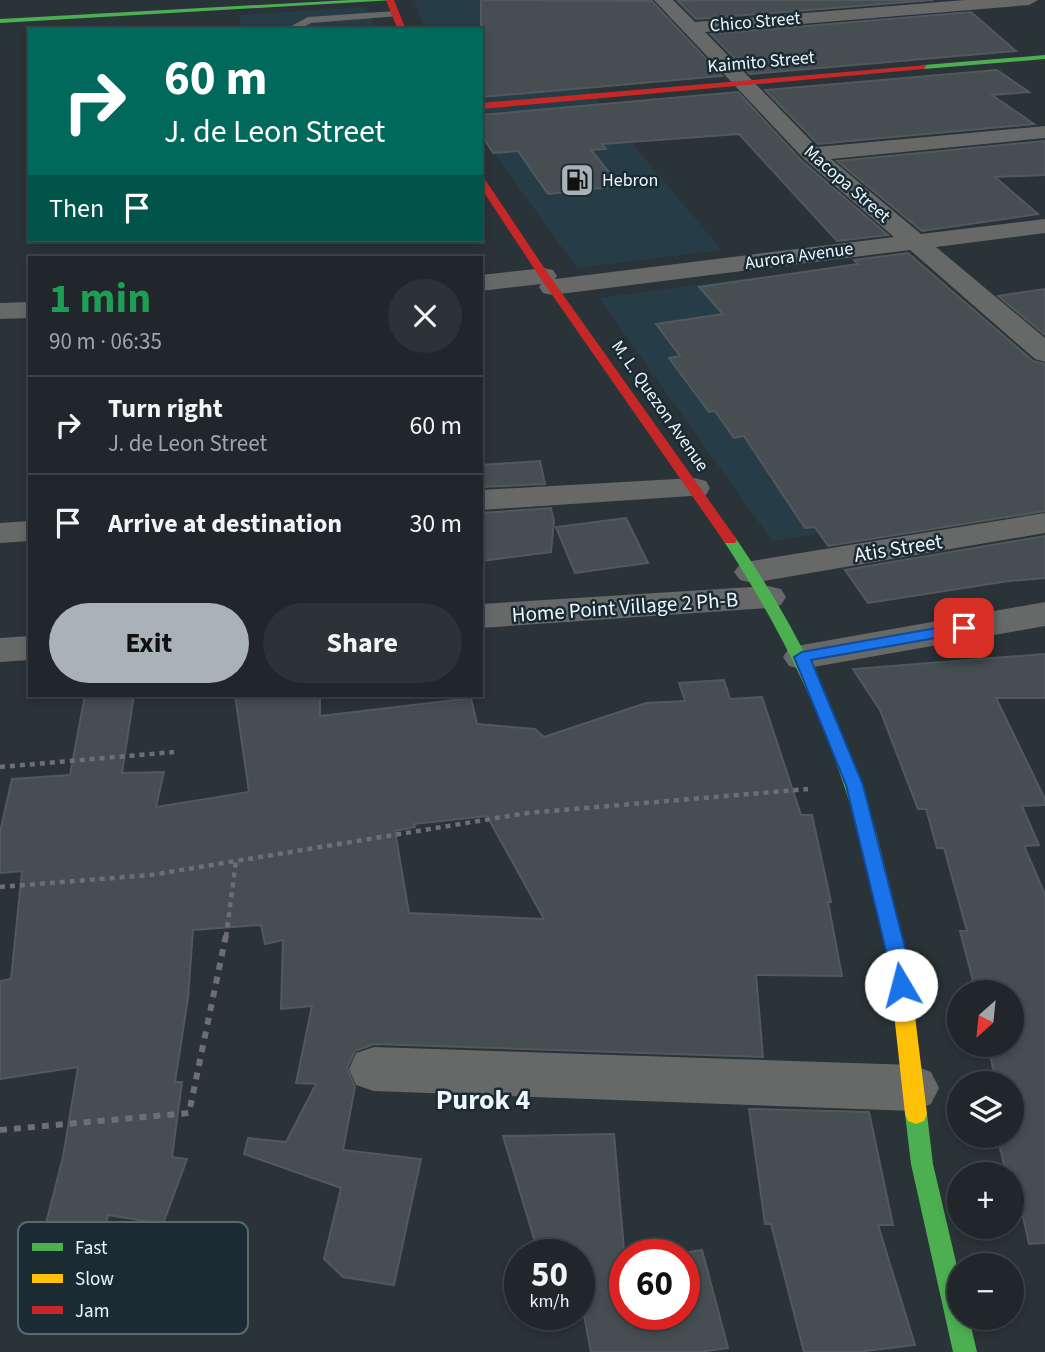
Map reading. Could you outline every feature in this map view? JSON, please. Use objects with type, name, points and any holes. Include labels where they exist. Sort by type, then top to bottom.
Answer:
[{"type":"main road","points":[[0,21],[182,6],[392,5],[401,28]]},
{"type":"main road","name":"Kaimito Street","points":[[483,106],[1045,57]]},
{"type":"main road","name":"M. L. Quezon Avenue","points":[[483,183],[548,282],[760,584],[802,657],[855,785],[898,959],[922,1164],[965,1352]]},
{"type":"street","name":"Macopa Street","points":[[663,0],[812,154],[1045,353]]},
{"type":"street","name":"Chico Street","points":[[690,28],[1029,0]]},
{"type":"street","points":[[812,154],[1045,132]]},
{"type":"street","name":"Aurora Avenue","points":[[483,283],[548,282],[1045,226]]},
{"type":"street","points":[[0,312],[28,310]]},
{"type":"street","points":[[483,500],[694,488]]},
{"type":"street","name":"Atis Street","points":[[760,584],[1045,523]]},
{"type":"street","points":[[0,533],[28,531]]},
{"type":"street","name":"Home Point Village 2 Ph-B","points":[[483,616],[760,584]]},
{"type":"street","points":[[802,657],[1045,614]]},
{"type":"street","points":[[0,650],[28,648]]},
{"type":"street","points":[[374,1069],[913,1088]]},
{"type":"lane","points":[[293,28],[308,19],[392,5]]},
{"type":"path","points":[[0,767],[174,752]]},
{"type":"path","points":[[0,887],[151,875],[527,813],[855,785]]},
{"type":"path","points":[[0,1130],[189,1113],[226,937],[236,861]]},
{"type":"shaded area","points":[[414,0],[590,0],[594,8],[538,26],[722,250],[577,268],[483,138],[483,28],[424,28]]},
{"type":"shaded area","points":[[366,7],[375,28],[241,28],[239,15]]},
{"type":"shaded area","points":[[754,277],[964,511],[772,541],[599,298]]},
{"type":"building","points":[[481,0],[652,1],[722,76],[483,97]]},
{"type":"building","points":[[933,0],[696,19],[678,1]]},
{"type":"building","points":[[971,12],[1016,51],[750,74],[711,34]]},
{"type":"building","points":[[997,70],[1029,92],[992,95],[1034,124],[818,144],[765,90]]},
{"type":"building","points":[[738,92],[802,161],[888,235],[837,241],[739,134],[602,144],[606,149],[591,150],[620,186],[548,194],[518,151],[493,153],[483,137],[483,115]]},
{"type":"building","points":[[1045,141],[1045,175],[995,177],[1038,214],[922,231],[837,161]]},
{"type":"building","points":[[908,253],[1033,361],[1045,364],[1045,511],[828,546],[815,527],[805,528],[744,436],[734,438],[715,411],[709,412],[669,358],[680,356],[656,324],[723,314],[699,287],[858,264],[854,260]]},
{"type":"building","points":[[1045,289],[1045,335],[998,296]]},
{"type":"building","points":[[540,461],[545,484],[483,487],[483,465]]},
{"type":"building","points":[[551,508],[554,521],[551,552],[483,561],[483,513]]},
{"type":"building","points":[[626,518],[648,563],[575,573],[556,527]]},
{"type":"building","points":[[1045,536],[1045,578],[868,603],[845,570]]},
{"type":"building","points":[[1045,654],[1045,698],[996,698],[1045,799],[1045,805],[1022,806],[1039,845],[1024,846],[1045,894],[1045,1243],[1029,1244],[1024,1222],[1024,1162],[1004,1162],[1000,1148],[1024,1148],[1024,1071],[993,1071],[991,1057],[1024,1057],[1024,980],[973,980],[960,931],[967,931],[944,848],[937,848],[926,809],[918,809],[880,710],[853,669]]},
{"type":"building","points":[[724,680],[730,699],[762,697],[801,815],[812,815],[831,902],[828,902],[842,976],[756,975],[763,1057],[374,1044],[355,1051],[347,1068],[355,1087],[343,1150],[421,1159],[394,1285],[343,1277],[324,1259],[341,1188],[244,1154],[248,1138],[286,1142],[316,1084],[296,1083],[312,1006],[281,1009],[283,940],[265,944],[261,925],[193,930],[188,998],[175,1082],[182,1082],[172,1157],[187,1159],[164,1222],[108,1215],[106,1222],[46,1222],[63,1157],[78,1067],[0,1079],[0,981],[11,979],[22,871],[0,873],[0,832],[12,779],[70,775],[85,697],[134,697],[122,773],[164,772],[156,807],[249,792],[235,697],[320,697],[320,716],[471,698],[477,724],[535,729],[544,737],[646,703],[685,701],[679,683]],"holes":[[[487,816],[544,919],[409,913],[395,831],[415,827],[414,824]]]},
{"type":"building","points":[[749,1109],[869,1112],[893,1225],[878,1225],[915,1345],[858,1352],[804,1352],[771,1224],[765,1224]]},
{"type":"building","points":[[614,1134],[623,1239],[609,1239],[609,1330],[700,1330],[702,1250],[728,1348],[700,1352],[591,1352],[587,1330],[595,1330],[595,1239],[534,1239],[503,1136]]},
{"type":"traffic: fast","points":[[0,21],[390,0]]},
{"type":"traffic: fast","points":[[924,67],[1045,57]]},
{"type":"traffic: fast","points":[[730,540],[773,608],[812,680],[843,754],[867,832]]},
{"type":"traffic: fast","points":[[916,1114],[922,1164],[965,1352]]},
{"type":"traffic: slow","points":[[867,832],[898,959],[916,1114]]},
{"type":"traffic: jam","points":[[390,0],[401,28]]},
{"type":"traffic: jam","points":[[483,106],[924,67]]},
{"type":"traffic: jam","points":[[483,183],[544,276],[730,540]]},
{"type":"place","name":"Hebron","points":[[577,180]]},
{"type":"district","name":"Purok 4","points":[[483,1100]]},
{"type":"route","points":[[901,985],[898,959],[855,785],[802,657],[964,628]]}]
